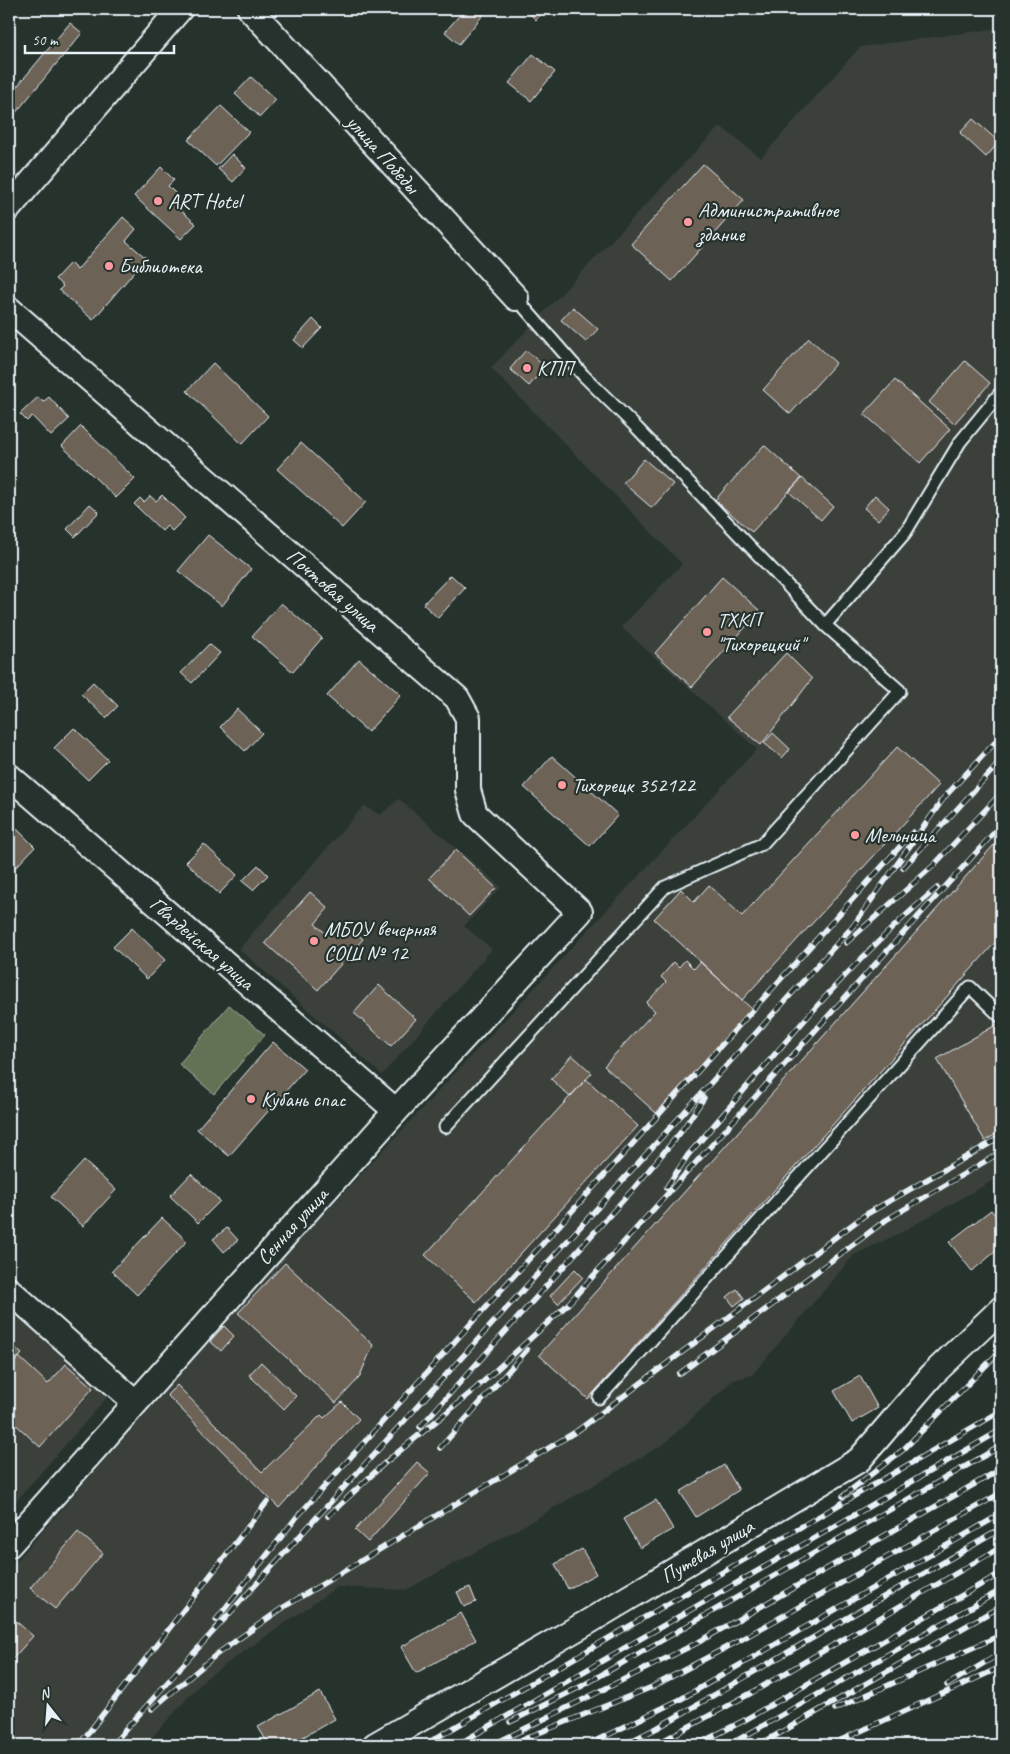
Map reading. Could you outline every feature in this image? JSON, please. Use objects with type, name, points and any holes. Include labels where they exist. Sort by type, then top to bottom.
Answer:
[{"type":"street","points":[[9,208],[180,9]]},
{"type":"street","name":"улица Победы","points":[[250,9],[516,298]]},
{"type":"street","name":"Почтовая улица","points":[[9,309],[458,698],[468,718],[468,790],[475,814],[580,912]]},
{"type":"street","name":"Гвардейская улица","points":[[9,776],[396,1111]]},
{"type":"street","name":"Сенная улица","points":[[9,1545],[396,1111],[580,912]]},
{"type":"street","points":[[9,1290],[135,1402]]},
{"type":"street","name":"Путевая улица","points":[[375,1745],[588,1622],[859,1460],[933,1374],[1001,1309]]},
{"type":"lane","points":[[445,1127],[665,887],[762,844],[900,691],[825,625],[694,490],[637,428],[583,375],[516,298]]},
{"type":"lane","points":[[825,625],[905,533],[960,442],[1001,392]]},
{"type":"lane","points":[[599,1398],[970,987],[1001,1017]]},
{"type":"shaded area","name":"ТХКП \"Тихорецкий\"","points":[[1001,28],[1001,1176],[898,1234],[854,1255],[752,1375],[733,1380],[664,1444],[523,1526],[406,1590],[337,1587],[206,1678],[145,1745],[9,1745],[9,1570],[181,1371],[308,1231],[757,749],[621,627],[682,564],[491,368],[720,126],[761,158],[860,47]]},
{"type":"shaded area","points":[[399,799],[501,887],[464,926],[492,949],[382,1075],[239,949],[364,806],[380,815]]},
{"type":"shaded area","points":[[9,1302],[110,1394],[9,1509]]},
{"type":"green space","points":[[229,1005],[265,1035],[214,1094],[179,1064]]},
{"type":"building","points":[[465,9],[488,9],[459,44],[445,32]]},
{"type":"building","points":[[525,9],[546,9],[536,20]]},
{"type":"building","points":[[70,23],[82,33],[9,121],[9,96]]},
{"type":"building","points":[[533,54],[555,72],[531,101],[509,83]]},
{"type":"building","points":[[251,77],[276,100],[260,117],[235,94]]},
{"type":"building","points":[[221,106],[249,132],[216,166],[188,140]]},
{"type":"building","points":[[973,119],[999,142],[986,157],[960,133]]},
{"type":"building","points":[[232,154],[246,168],[233,182],[218,169]]},
{"type":"building","name":"Административное здание","points":[[703,164],[744,200],[672,281],[631,244]]},
{"type":"building","name":"ART Hotel","points":[[161,167],[174,180],[168,186],[180,198],[174,204],[196,224],[181,239],[134,196]]},
{"type":"building","name":"Библиотека","points":[[123,217],[136,229],[126,241],[146,258],[93,320],[59,290],[63,286],[55,279],[70,263],[77,270]]},
{"type":"building","name":"КПП","points":[[573,307],[598,329],[586,342],[561,320]]},
{"type":"building","points":[[313,319],[322,328],[303,348],[294,340]]},
{"type":"building","points":[[809,338],[836,363],[790,414],[763,390]]},
{"type":"building","name":"КПП","points":[[526,350],[545,367],[529,386],[510,369]]},
{"type":"building","points":[[965,361],[990,383],[954,424],[929,402]]},
{"type":"building","points":[[213,363],[268,416],[242,444],[187,391]]},
{"type":"building","points":[[895,380],[950,429],[920,463],[864,414]]},
{"type":"building","points":[[38,397],[43,402],[49,397],[69,419],[51,436],[32,416],[27,421],[20,414]]},
{"type":"building","points":[[81,426],[135,479],[116,498],[62,446]]},
{"type":"building","points":[[301,443],[366,502],[342,528],[277,469]]},
{"type":"building","points":[[764,445],[801,478],[752,532],[715,500]]},
{"type":"building","points":[[644,459],[673,484],[652,508],[623,483]]},
{"type":"building","points":[[802,478],[833,506],[821,520],[789,492]]},
{"type":"building","points":[[162,495],[185,518],[172,531],[167,526],[162,531],[134,504],[140,498],[144,502],[150,496],[156,501]]},
{"type":"building","points":[[875,495],[889,508],[878,520],[864,508]]},
{"type":"building","points":[[90,504],[99,512],[75,537],[67,529]]},
{"type":"building","points":[[208,535],[251,569],[222,606],[178,571]]},
{"type":"building","points":[[451,575],[465,588],[438,618],[423,604]]},
{"type":"building","name":"ТХКП \"Тихорецкий\"","points":[[722,577],[760,611],[692,687],[655,653]]},
{"type":"building","points":[[281,603],[322,638],[293,672],[252,636]]},
{"type":"building","points":[[209,644],[220,653],[192,683],[181,673]]},
{"type":"building","points":[[786,653],[812,679],[761,745],[727,717]]},
{"type":"building","points":[[359,659],[401,695],[368,732],[327,696]]},
{"type":"building","points":[[93,682],[118,706],[106,718],[81,694]]},
{"type":"building","points":[[237,709],[262,733],[245,751],[220,727]]},
{"type":"building","points":[[74,728],[108,760],[88,780],[54,748]]},
{"type":"building","points":[[773,733],[790,749],[782,758],[764,743]]},
{"type":"building","name":"Мельница","points":[[897,747],[939,785],[742,1000],[654,919],[681,889],[694,902],[709,885],[742,916]]},
{"type":"building","points":[[552,756],[618,815],[590,846],[524,787]]},
{"type":"building","points":[[9,821],[35,847],[16,867],[9,860]]},
{"type":"building","points":[[1001,837],[1001,936],[588,1399],[539,1355]]},
{"type":"building","points":[[204,844],[237,875],[219,894],[186,862]]},
{"type":"building","points":[[456,850],[496,888],[469,916],[429,878]]},
{"type":"building","points":[[258,865],[268,875],[253,890],[242,881]]},
{"type":"building","name":"МБОУ вечерняя СОШ № 12","points":[[310,892],[328,908],[315,924],[330,937],[343,922],[363,939],[318,990],[265,943]]},
{"type":"building","points":[[132,928],[165,960],[147,979],[113,947]]},
{"type":"building","points":[[685,960],[694,969],[700,962],[752,1009],[656,1113],[604,1066],[655,1011],[646,1003],[666,982],[661,977],[674,962],[679,967]]},
{"type":"building","points":[[379,985],[416,1019],[391,1046],[354,1013]]},
{"type":"building","points":[[1001,1022],[1001,1131],[985,1141],[937,1059]]},
{"type":"building","name":"Кубань спас","points":[[273,1042],[305,1069],[229,1156],[197,1129]]},
{"type":"building","points":[[572,1055],[592,1073],[570,1097],[551,1079]]},
{"type":"building","points":[[586,1079],[638,1126],[476,1302],[425,1255]]},
{"type":"building","points":[[84,1161],[116,1190],[83,1226],[51,1197]]},
{"type":"building","points":[[191,1174],[220,1201],[198,1223],[170,1196]]},
{"type":"building","points":[[991,1210],[1001,1223],[1001,1247],[972,1271],[949,1242]]},
{"type":"building","points":[[162,1218],[187,1241],[137,1295],[112,1271]]},
{"type":"building","points":[[227,1228],[238,1240],[224,1252],[213,1239]]},
{"type":"building","points":[[285,1263],[373,1345],[359,1378],[336,1403],[238,1313]]},
{"type":"building","points":[[575,1269],[583,1277],[558,1304],[550,1296]]},
{"type":"building","points":[[737,1289],[744,1298],[734,1306],[727,1297]]},
{"type":"building","points":[[224,1326],[234,1336],[221,1351],[210,1341]]},
{"type":"building","points":[[9,1342],[22,1354],[9,1368]]},
{"type":"building","points":[[19,1357],[48,1384],[66,1364],[93,1388],[40,1447],[9,1418],[9,1368]]},
{"type":"building","points":[[261,1362],[296,1396],[284,1409],[249,1375]]},
{"type":"building","points":[[860,1376],[878,1408],[852,1423],[834,1391]]},
{"type":"building","points":[[177,1385],[262,1472],[321,1415],[324,1418],[342,1402],[359,1419],[279,1508],[167,1395]]},
{"type":"building","points":[[417,1462],[430,1473],[368,1542],[355,1530]]},
{"type":"building","points":[[724,1465],[739,1490],[696,1517],[680,1492]]},
{"type":"building","points":[[656,1500],[673,1529],[640,1548],[623,1519]]},
{"type":"building","points":[[78,1532],[103,1553],[55,1609],[30,1588]]},
{"type":"building","points":[[582,1549],[596,1574],[568,1589],[555,1564]]},
{"type":"building","points":[[470,1587],[476,1602],[464,1607],[457,1592]]},
{"type":"building","points":[[461,1613],[476,1640],[416,1673],[401,1647]]},
{"type":"building","points":[[9,1615],[33,1636],[9,1663]]},
{"type":"building","points":[[320,1692],[335,1719],[289,1745],[269,1745],[258,1727]]},
{"type":"railway","points":[[940,802],[1001,736]]},
{"type":"railway","points":[[903,868],[1001,761]]},
{"type":"railway","points":[[846,943],[933,866],[1001,793]]},
{"type":"railway","points":[[112,1745],[853,926],[944,798]]},
{"type":"railway","points":[[386,1462],[473,1391],[567,1305],[1001,825]]},
{"type":"railway","points":[[216,1620],[296,1518],[913,832]]},
{"type":"railway","points":[[666,1188],[688,1155],[838,983],[903,918],[937,888]]},
{"type":"railway","points":[[420,1427],[634,1188],[680,1133],[704,1098]]},
{"type":"railway","points":[[152,1709],[217,1654],[284,1607],[577,1431],[865,1215],[1001,1137]]},
{"type":"railway","points":[[679,1374],[886,1220],[1001,1152]]},
{"type":"railway","points":[[440,1448],[527,1350]]},
{"type":"railway","points":[[843,1496],[904,1449],[1001,1350]]},
{"type":"railway","points":[[424,1745],[1001,1411]]},
{"type":"railway","points":[[457,1745],[1001,1430]]},
{"type":"railway","points":[[510,1722],[582,1686],[1001,1446]]},
{"type":"railway","points":[[328,1516],[390,1458]]},
{"type":"railway","points":[[492,1745],[697,1643],[1001,1469]]},
{"type":"railway","points":[[509,1745],[652,1687],[742,1639],[1001,1493]]},
{"type":"railway","points":[[79,1745],[267,1502]]},
{"type":"railway","points":[[587,1745],[681,1699],[1001,1514]]},
{"type":"railway","points":[[623,1745],[657,1728],[1001,1529]]},
{"type":"railway","points":[[655,1745],[753,1692],[1001,1547]]},
{"type":"railway","points":[[696,1745],[743,1721],[1001,1573]]},
{"type":"railway","points":[[729,1745],[1001,1590]]},
{"type":"railway","points":[[759,1745],[1001,1606]]},
{"type":"railway","points":[[835,1709],[1001,1635]]},
{"type":"railway","points":[[947,1685],[1001,1653]]},
{"type":"railway","points":[[830,1745],[1001,1667]]},
{"type":"place","name":"ART Hotel","points":[[158,201]]},
{"type":"place","name":"Административное здание","points":[[688,222]]},
{"type":"place","name":"Библиотека","points":[[109,266]]},
{"type":"place","name":"КПП","points":[[527,368]]},
{"type":"place","name":"ТХКП \"Тихорецкий\"","points":[[707,632]]},
{"type":"place","name":"Тихорецк 352122","points":[[562,785]]},
{"type":"place","name":"Мельница","points":[[855,835]]},
{"type":"place","name":"МБОУ вечерняя СОШ № 12","points":[[314,941]]},
{"type":"place","name":"Кубань спас","points":[[251,1099]]}]
